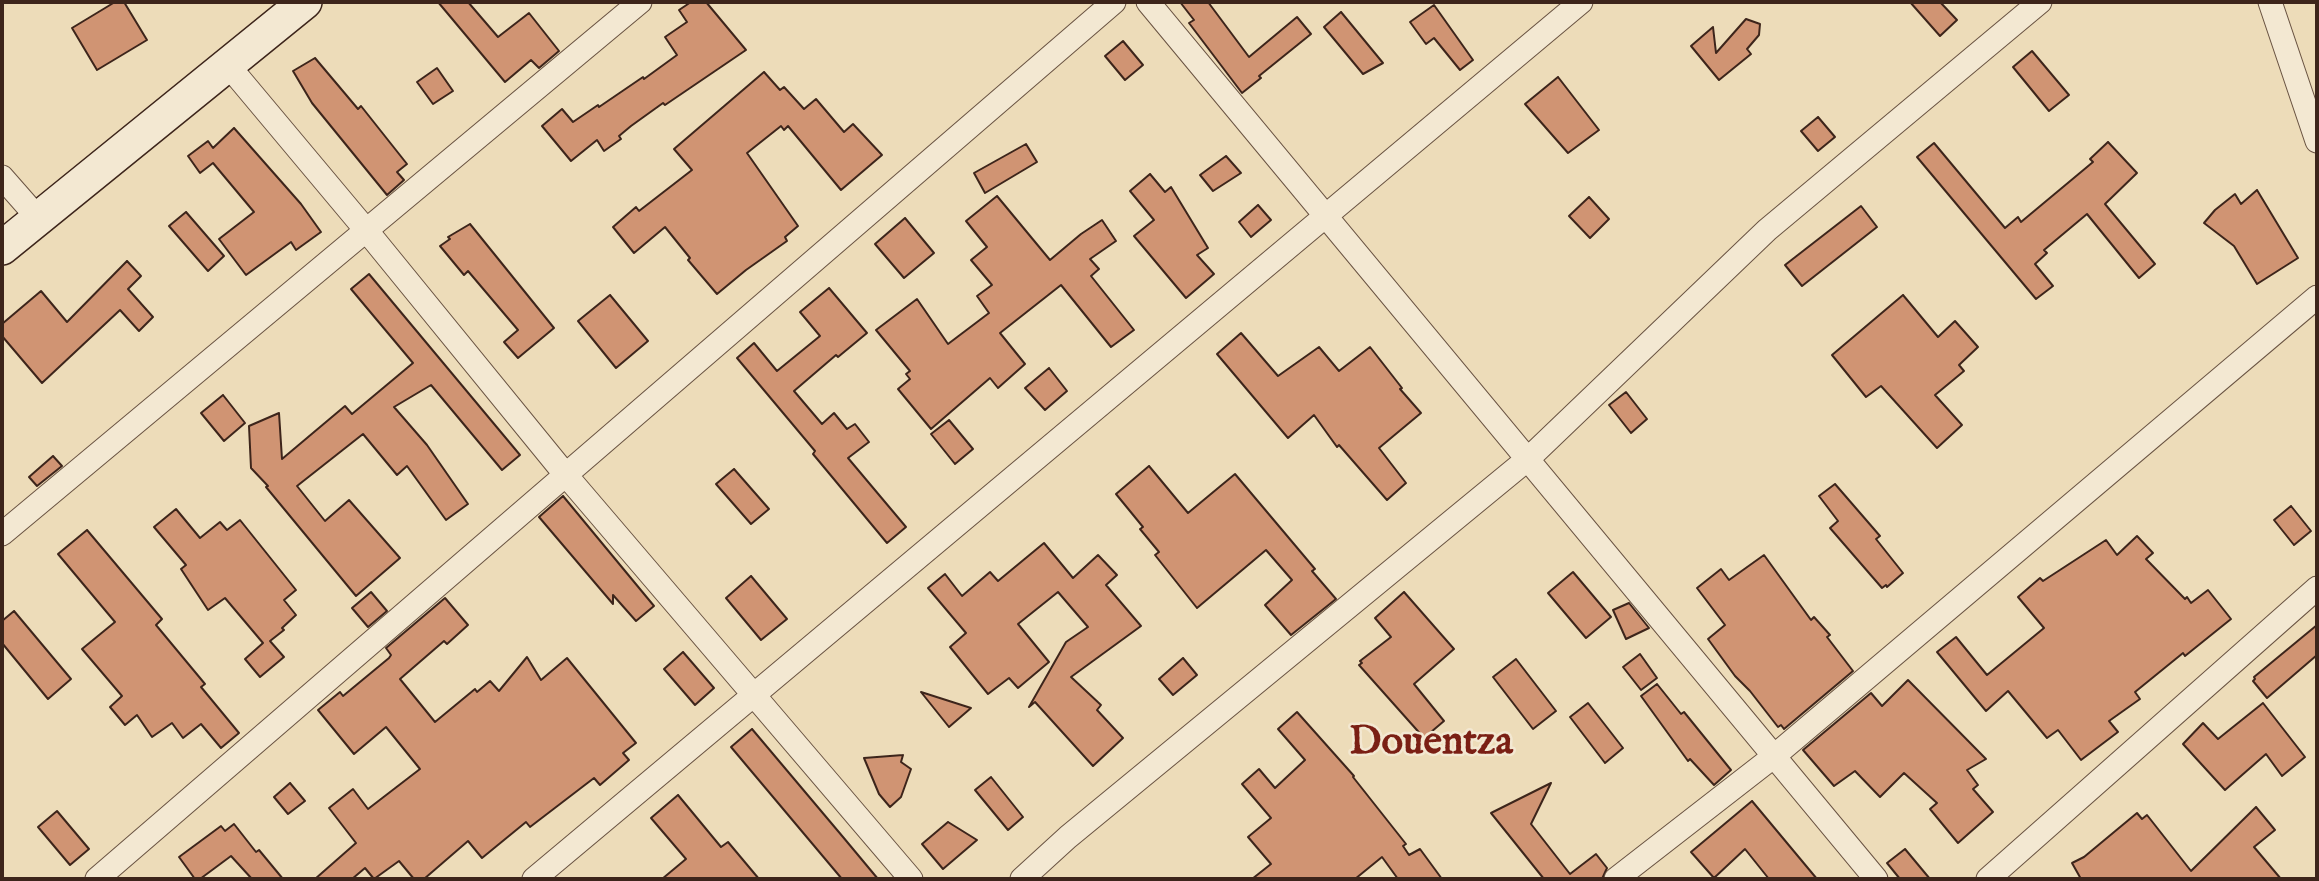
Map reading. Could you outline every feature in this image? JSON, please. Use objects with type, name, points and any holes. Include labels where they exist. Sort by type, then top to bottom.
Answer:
[{"type":"street","points":[[2,248],[305,2]]},
{"type":"street","points":[[2,534],[640,2]]},
{"type":"street","points":[[97,879],[1114,2]]},
{"type":"street","points":[[1148,2],[1876,879]]},
{"type":"street","points":[[534,879],[1581,2]]},
{"type":"street","points":[[1022,879],[1068,837],[1528,458],[1767,230],[2040,2]]},
{"type":"street","points":[[2270,2],[2317,141]]},
{"type":"street","points":[[227,64],[565,474],[911,879]]},
{"type":"street","points":[[2,177],[38,218]]},
{"type":"street","points":[[1616,879],[1773,757],[2317,297]]},
{"type":"street","points":[[1988,879],[2317,588]]},
{"type":"building","points":[[115,2],[124,2],[147,40],[97,70],[72,28]]},
{"type":"building","points":[[438,2],[468,2],[498,37],[529,13],[559,51],[539,68],[531,60],[505,82]]},
{"type":"building","points":[[691,2],[706,2],[746,50],[665,105],[663,103],[631,126],[619,136],[621,139],[604,151],[597,140],[571,161],[542,126],[562,109],[573,122],[643,77],[644,79],[677,55],[665,37],[687,22],[679,10]]},
{"type":"building","points":[[1180,2],[1208,2],[1249,57],[1297,17],[1311,34],[1242,93],[1189,23],[1194,20]]},
{"type":"building","points":[[1910,2],[1940,2],[1957,20],[1940,36]]},
{"type":"building","points":[[1434,5],[1473,60],[1460,70],[1434,38],[1426,44],[1410,22]]},
{"type":"building","points":[[1341,12],[1383,63],[1363,74],[1324,27]]},
{"type":"building","points":[[1746,19],[1760,24],[1759,35],[1747,49],[1751,54],[1719,80],[1691,46],[1713,27],[1716,53]]},
{"type":"building","points":[[1123,41],[1143,65],[1125,80],[1105,56]]},
{"type":"building","points":[[2032,51],[2069,95],[2049,111],[2013,67]]},
{"type":"building","points":[[315,58],[358,109],[361,106],[407,164],[397,172],[404,180],[387,195],[312,103],[293,71]]},
{"type":"building","points":[[437,68],[453,91],[433,104],[417,82]]},
{"type":"building","points":[[764,72],[780,90],[784,87],[804,109],[816,99],[844,132],[853,124],[882,155],[841,190],[788,126],[784,130],[781,126],[747,153],[798,226],[785,237],[787,241],[717,294],[665,227],[634,253],[613,227],[636,207],[639,211],[692,170],[674,149]]},
{"type":"building","points":[[1558,77],[1599,130],[1568,153],[1525,104]]},
{"type":"building","points":[[1818,117],[1835,137],[1818,151],[1801,131]]},
{"type":"building","points":[[234,128],[301,204],[321,232],[296,250],[291,242],[246,275],[219,239],[254,212],[213,163],[200,173],[188,156],[208,141],[213,148]]},
{"type":"building","points":[[2108,142],[2137,173],[2105,204],[2155,264],[2139,278],[2087,214],[2044,250],[2047,253],[2035,264],[2053,286],[2036,299],[1917,157],[1934,143],[2005,228],[2018,217],[2021,222],[2093,162],[2090,159]]},
{"type":"building","points":[[1026,144],[1037,162],[985,193],[974,173]]},
{"type":"building","points":[[1226,156],[1241,173],[1213,191],[1200,175]]},
{"type":"building","points":[[1150,174],[1165,192],[1171,187],[1208,248],[1197,255],[1214,274],[1186,298],[1134,236],[1154,220],[1130,191]]},
{"type":"building","points":[[2257,190],[2298,258],[2257,284],[2234,246],[2204,223],[2235,194],[2241,204]]},
{"type":"building","points":[[997,196],[1050,260],[1102,220],[1116,241],[1090,259],[1099,269],[1091,276],[1134,330],[1111,347],[1061,285],[1000,333],[1025,364],[998,388],[990,378],[931,429],[898,389],[910,379],[906,374],[910,371],[876,330],[917,299],[948,344],[989,313],[977,296],[992,285],[971,260],[987,247],[966,221]]},
{"type":"building","points":[[1589,197],[1609,219],[1590,238],[1569,216]]},
{"type":"building","points":[[1258,205],[1271,220],[1251,237],[1239,222]]},
{"type":"building","points":[[1861,206],[1877,227],[1802,286],[1785,265]]},
{"type":"building","points":[[186,212],[224,256],[208,271],[169,226]]},
{"type":"building","points":[[905,218],[934,253],[904,278],[875,244]]},
{"type":"building","points":[[470,224],[554,328],[518,358],[504,342],[518,330],[468,271],[464,275],[440,246],[450,239],[448,237]]},
{"type":"building","points":[[127,261],[141,276],[128,289],[153,317],[139,331],[120,310],[42,383],[2,336],[2,324],[41,291],[67,322]]},
{"type":"building","points":[[369,274],[520,455],[502,470],[431,385],[394,407],[427,445],[468,504],[446,520],[407,466],[397,475],[363,434],[297,486],[325,521],[349,500],[400,558],[356,596],[251,468],[249,426],[279,413],[282,459],[345,406],[352,414],[413,363],[351,289]]},
{"type":"building","points":[[829,288],[867,333],[794,391],[822,424],[834,413],[847,429],[855,424],[869,442],[848,458],[906,527],[887,543],[737,358],[754,343],[777,371],[820,336],[800,312]]},
{"type":"building","points":[[610,295],[648,341],[616,368],[578,321]]},
{"type":"building","points":[[1903,295],[1938,337],[1955,321],[1978,347],[1959,365],[1964,371],[1935,395],[1962,425],[1937,448],[1881,386],[1866,397],[1832,355]]},
{"type":"building","points":[[1241,333],[1278,376],[1319,347],[1339,371],[1370,347],[1421,413],[1379,448],[1406,483],[1387,500],[1339,445],[1337,447],[1314,415],[1288,438],[1217,354]]},
{"type":"building","points":[[1049,368],[1067,391],[1045,410],[1025,388]]},
{"type":"building","points":[[1626,392],[1647,419],[1631,433],[1609,405]]},
{"type":"building","points":[[223,395],[245,423],[224,441],[201,413]]},
{"type":"building","points":[[949,420],[973,449],[955,464],[931,434]]},
{"type":"building","points":[[53,456],[62,466],[37,486],[29,477]]},
{"type":"building","points":[[1149,466],[1188,513],[1235,474],[1315,569],[1312,571],[1336,599],[1291,635],[1265,605],[1292,580],[1266,550],[1197,608],[1155,555],[1159,552],[1116,494]]},
{"type":"building","points":[[734,469],[769,509],[751,524],[716,484]]},
{"type":"building","points":[[1835,484],[1880,536],[1876,539],[1903,573],[1887,587],[1886,585],[1882,588],[1830,528],[1838,521],[1819,496]]},
{"type":"building","points":[[563,496],[654,606],[636,621],[613,595],[613,604],[539,517]]},
{"type":"building","points":[[2291,506],[2311,531],[2294,545],[2274,520]]},
{"type":"building","points":[[176,509],[200,538],[220,522],[227,530],[240,520],[296,590],[284,600],[296,615],[282,628],[284,630],[270,641],[284,657],[260,677],[245,659],[263,643],[225,598],[208,610],[181,569],[186,565],[154,527]]},
{"type":"building","points":[[87,530],[162,619],[156,625],[205,684],[201,687],[239,733],[221,748],[201,724],[183,738],[172,723],[152,737],[137,715],[125,725],[110,707],[122,696],[82,649],[115,622],[58,554]]},
{"type":"building","points":[[2137,536],[2153,553],[2146,559],[2185,599],[2187,597],[2191,603],[2208,590],[2231,619],[2135,692],[2140,699],[2109,721],[2118,732],[2081,760],[2058,730],[2047,738],[2008,691],[1986,711],[1937,652],[1956,637],[1987,675],[2044,628],[2018,597],[2040,578],[2043,581],[2106,540],[2117,555]]},
{"type":"building","points":[[1044,543],[1073,578],[1098,555],[1117,575],[1106,585],[1141,626],[1071,677],[1101,705],[1097,710],[1123,738],[1093,766],[1035,702],[1029,707],[1066,642],[1088,627],[1058,592],[1018,624],[1049,662],[1018,688],[1009,678],[988,694],[950,647],[966,633],[928,588],[945,574],[962,596],[990,572],[998,581]]},
{"type":"building","points":[[1764,555],[1811,620],[1814,617],[1830,635],[1827,637],[1853,671],[1784,729],[1781,725],[1778,727],[1708,639],[1725,625],[1697,588],[1721,569],[1729,580]]},
{"type":"building","points":[[1573,572],[1611,617],[1586,638],[1548,593]]},
{"type":"building","points":[[751,576],[787,619],[761,640],[726,598]]},
{"type":"building","points":[[371,592],[387,611],[368,627],[352,608]]},
{"type":"building","points":[[1404,592],[1454,649],[1414,684],[1444,721],[1424,738],[1359,665],[1362,663],[1360,661],[1391,637],[1375,618]]},
{"type":"building","points":[[445,598],[468,625],[447,644],[444,641],[400,679],[435,722],[475,689],[477,692],[490,681],[499,691],[527,657],[541,680],[567,658],[636,743],[623,753],[629,760],[600,785],[594,778],[530,827],[526,822],[482,858],[468,841],[424,879],[414,879],[399,861],[374,879],[365,868],[352,879],[315,879],[356,843],[329,808],[353,789],[368,809],[420,769],[386,727],[354,754],[318,710],[340,692],[343,696],[389,658],[391,655],[386,648]]},
{"type":"building","points":[[1629,603],[1649,628],[1626,639],[1613,610]]},
{"type":"building","points":[[14,611],[71,679],[48,699],[2,643],[2,621]]},
{"type":"building","points":[[2317,625],[2317,655],[2267,698],[2253,681],[2254,677]]},
{"type":"building","points":[[683,652],[714,688],[695,705],[664,669]]},
{"type":"building","points":[[1640,654],[1657,678],[1641,690],[1623,667]]},
{"type":"building","points":[[1183,658],[1197,675],[1173,695],[1159,679]]},
{"type":"building","points":[[1516,659],[1556,711],[1533,729],[1493,677]]},
{"type":"building","points":[[1908,680],[1986,759],[1967,770],[1978,785],[1973,789],[1993,812],[1958,843],[1930,809],[1937,803],[1904,773],[1880,797],[1855,771],[1834,786],[1803,750],[1871,693],[1882,706]]},
{"type":"building","points":[[1657,684],[1681,714],[1684,712],[1731,770],[1714,785],[1690,759],[1688,761],[1641,696]]},
{"type":"building","points":[[921,692],[971,708],[949,727]]},
{"type":"building","points":[[1588,703],[1623,748],[1605,763],[1570,717]]},
{"type":"building","points":[[2263,703],[2305,757],[2282,776],[2266,754],[2225,790],[2183,744],[2203,723],[2218,739]]},
{"type":"building","points":[[1297,712],[1354,776],[1406,844],[1403,846],[1409,855],[1420,849],[1442,879],[1398,879],[1382,857],[1355,879],[1252,879],[1271,864],[1248,837],[1271,818],[1242,784],[1259,769],[1275,788],[1305,760],[1278,729]]},
{"type":"building","points":[[752,729],[878,879],[842,879],[731,747]]},
{"type":"building","points":[[903,755],[901,762],[911,769],[901,797],[890,807],[879,794],[864,758]]},
{"type":"building","points":[[991,777],[1023,817],[1008,830],[975,790]]},
{"type":"building","points":[[290,783],[305,801],[288,814],[274,797]]},
{"type":"building","points":[[1551,783],[1531,824],[1570,874],[1596,854],[1607,868],[1602,879],[1544,879],[1491,813]]},
{"type":"building","points":[[678,795],[721,847],[728,842],[759,879],[662,879],[686,859],[651,818]]},
{"type":"building","points":[[1752,801],[1817,879],[1769,879],[1745,849],[1714,878],[1691,852]]},
{"type":"building","points":[[2256,807],[2275,830],[2254,847],[2281,879],[2081,879],[2072,863],[2084,857],[2137,813],[2142,819],[2147,815],[2191,871]]},
{"type":"building","points":[[57,811],[89,849],[70,865],[38,827]]},
{"type":"building","points":[[948,822],[977,840],[943,869],[922,844]]},
{"type":"building","points":[[234,824],[256,852],[259,850],[283,879],[252,879],[231,856],[200,879],[195,879],[179,857],[221,826],[225,831]]},
{"type":"building","points":[[1905,849],[1930,879],[1900,879],[1887,863]]},
{"type":"district","name":"Douentza","points":[[1431,745]]}]
